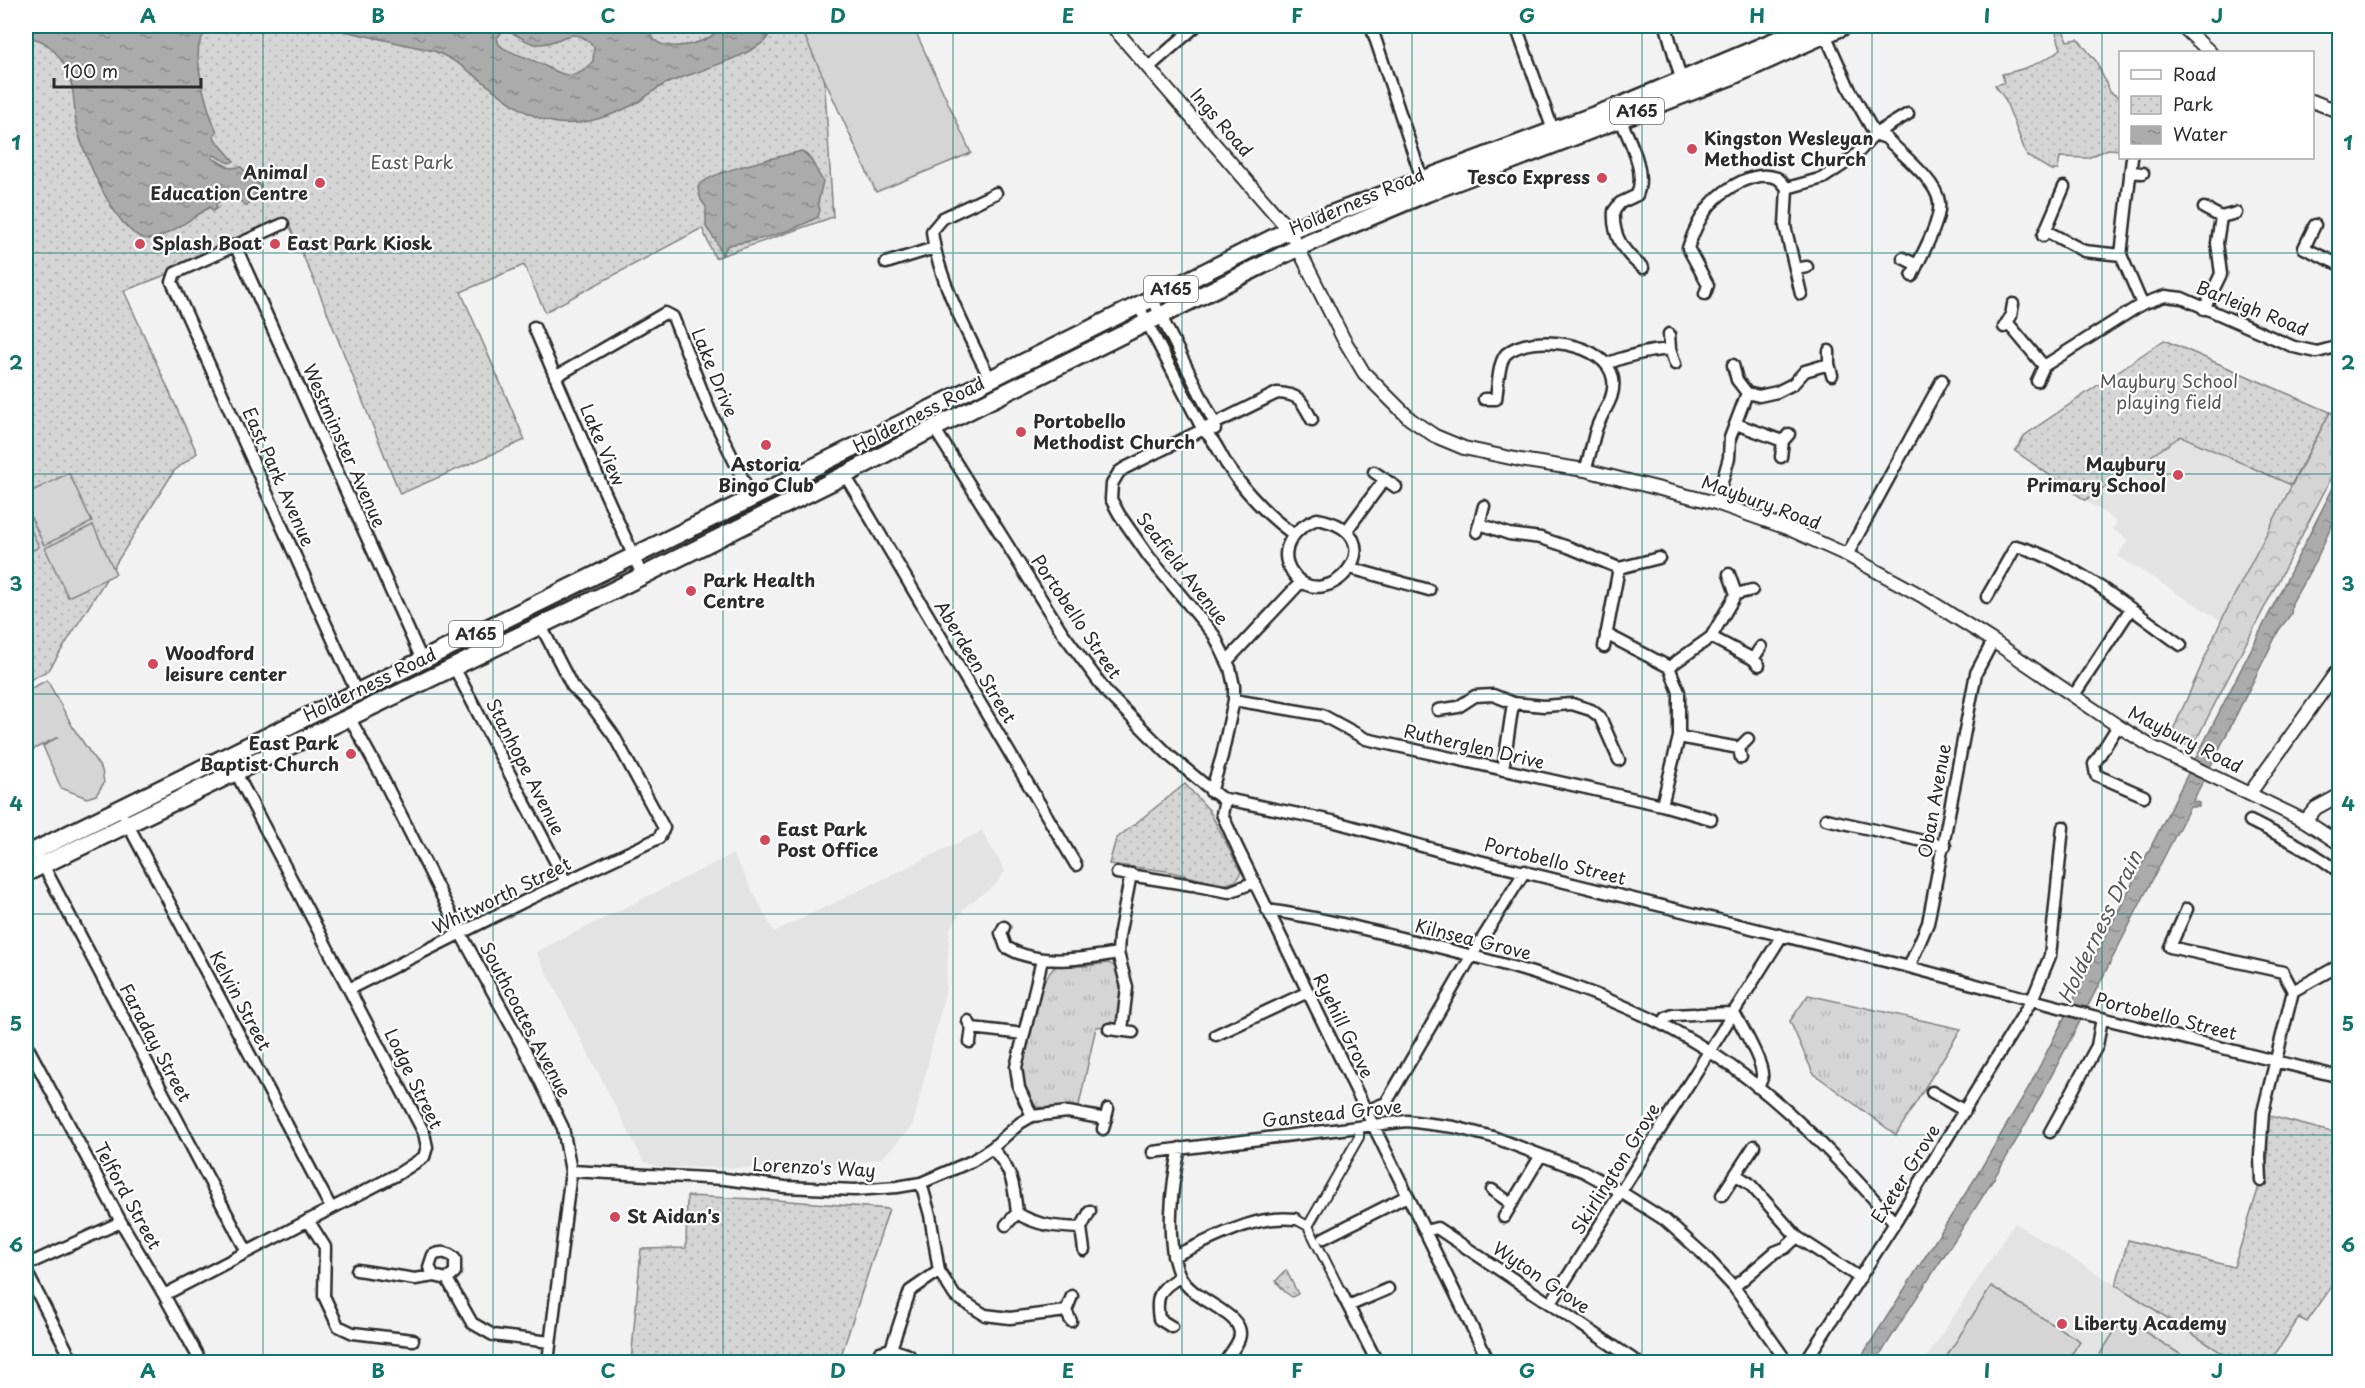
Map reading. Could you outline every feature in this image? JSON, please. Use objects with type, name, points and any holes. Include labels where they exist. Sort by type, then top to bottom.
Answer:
[{"type":"highway","name":"Holderness Road","points":[[26,873],[34,856],[120,808],[633,557],[1289,230],[1425,187],[1620,118],[1809,26]]},
{"type":"highway","name":"Holderness Road","points":[[34,856],[128,824],[541,626],[1153,319],[1425,187],[1553,130],[1684,87],[1732,76],[1844,26]]},
{"type":"street","name":"Ings Road","points":[[1112,26],[1289,230],[1299,247]]},
{"type":"street","points":[[1148,68],[1196,26]]},
{"type":"street","points":[[1371,26],[1425,187]]},
{"type":"street","points":[[1516,26],[1553,130]]},
{"type":"street","points":[[1666,26],[1684,87]]},
{"type":"street","points":[[2182,26],[2209,51]]},
{"type":"street","points":[[1825,34],[1850,90],[1875,134],[1886,138],[1934,186],[1940,202],[1937,219],[1912,276]]},
{"type":"street","points":[[2314,101],[2340,112]]},
{"type":"street","points":[[1787,188],[1823,178],[1853,158],[1875,134],[1908,114]]},
{"type":"street","points":[[1620,118],[1637,162],[1640,180],[1637,195],[1620,204],[1614,211],[1613,220],[1622,248],[1645,270]]},
{"type":"street","points":[[2132,159],[2121,255],[2142,304]]},
{"type":"street","points":[[2130,172],[2143,173]]},
{"type":"street","points":[[1705,294],[1708,285],[1688,248],[1695,228],[1710,205],[1734,186],[1759,176],[1778,179],[1787,188],[1785,226],[1802,294]]},
{"type":"street","points":[[2064,187],[2045,233],[2084,251],[2121,255]]},
{"type":"street","points":[[990,379],[959,313],[934,248],[932,231],[943,218],[996,193]]},
{"type":"street","points":[[2204,208],[2221,217],[2236,213]]},
{"type":"street","points":[[2205,309],[2221,274],[2217,243],[2221,217]]},
{"type":"street","points":[[235,245],[283,224]]},
{"type":"street","points":[[2315,225],[2304,248],[2340,265]]},
{"type":"street","name":"East Park Avenue","points":[[235,245],[175,273],[171,282],[356,691]]},
{"type":"street","name":"Westminster Avenue","points":[[235,245],[422,660]]},
{"type":"street","name":"Maybury Road","points":[[1299,247],[1342,338],[1364,373],[1410,419],[1435,436],[1464,448],[1585,470],[1716,502],[1787,528],[1847,555],[1922,596],[1993,640],[2118,726],[2305,821],[2340,844]]},
{"type":"street","points":[[886,263],[934,248]]},
{"type":"street","points":[[1903,258],[1917,265]]},
{"type":"street","points":[[1795,270],[1807,267]]},
{"type":"street","name":"Barleigh Road","points":[[2044,366],[2142,304],[2165,296],[2182,298],[2294,347],[2317,352],[2340,346]]},
{"type":"street","points":[[1145,302],[1203,430],[1213,438],[1228,465],[1258,502],[1293,534]]},
{"type":"street","points":[[1145,302],[1215,424],[1213,438]]},
{"type":"street","points":[[2013,304],[2006,324],[2044,366],[2037,381]]},
{"type":"street","name":"Lake Drive","points":[[555,377],[664,313],[673,316],[710,411],[752,498]]},
{"type":"street","name":"Lake View","points":[[534,327],[642,575]]},
{"type":"street","points":[[1669,334],[1670,349],[1675,364]]},
{"type":"street","points":[[1484,399],[1496,399],[1503,359],[1508,353],[1523,346],[1551,341],[1574,344],[1606,364],[1613,379],[1611,402],[1596,427],[1585,470]]},
{"type":"street","points":[[1606,364],[1646,351],[1670,349]]},
{"type":"street","points":[[1732,371],[1747,393],[1759,396],[1777,392],[1793,384],[1805,371],[1830,369],[1829,351]]},
{"type":"street","points":[[1847,555],[1942,380]]},
{"type":"street","name":"Seafield Avenue","points":[[1211,792],[1222,756],[1234,700],[1234,686],[1228,660],[1214,635],[1149,557],[1119,514],[1111,499],[1112,484],[1119,472],[1277,393],[1291,394],[1301,400],[1309,408],[1312,420]]},
{"type":"street","points":[[1716,502],[1729,458],[1730,438],[1747,393]]},
{"type":"street","points":[[1736,424],[1786,437],[1781,457]]},
{"type":"street","name":"Portobello Street","points":[[934,428],[1062,632],[1108,694],[1171,757],[1211,792],[1225,800],[1332,821],[1447,853],[1909,967],[2089,1015],[2340,1077]]},
{"type":"street","points":[[1374,472],[1396,487]]},
{"type":"street","name":"Aberdeen Street","points":[[845,475],[1076,865]]},
{"type":"street","points":[[1347,530],[1384,480]]},
{"type":"street","points":[[1484,506],[1478,528],[1541,538],[1619,568],[1655,560],[1647,549]]},
{"type":"street","points":[[1317,519],[1333,522],[1347,530],[1354,542],[1355,551],[1350,568],[1339,580],[1325,586],[1311,586],[1301,582],[1291,571],[1287,559],[1287,545],[1293,534],[1304,524],[1317,519]]},
{"type":"street","points":[[1987,597],[2016,546],[2038,552],[2075,570],[2181,645]]},
{"type":"street","points":[[1350,568],[1429,590]]},
{"type":"street","points":[[1604,646],[1619,568]]},
{"type":"street","points":[[1729,574],[1736,594]]},
{"type":"street","points":[[1228,660],[1301,582]]},
{"type":"street","points":[[1669,666],[1711,637],[1736,594],[1752,591]]},
{"type":"street","points":[[2074,695],[2130,610]]},
{"type":"street","name":"Whitworth Street","points":[[349,989],[659,838],[664,828],[614,736],[594,709],[572,686],[541,626]]},
{"type":"street","points":[[1606,634],[1669,666],[1679,692],[1679,737],[1662,805]]},
{"type":"street","points":[[1711,637],[1756,662],[1761,647]]},
{"type":"street","name":"Oban Avenue","points":[[1909,967],[1928,923],[1945,846],[1976,673],[1993,640]]},
{"type":"street","name":"Stanhope Avenue","points":[[454,667],[566,882]]},
{"type":"street","points":[[2250,793],[2340,667]]},
{"type":"street","points":[[1438,710],[1458,707],[1474,696],[1493,695],[1513,703],[1544,706],[1572,704],[1591,710],[1600,717],[1619,760]]},
{"type":"street","name":"Rutherglen Drive","points":[[1234,700],[1323,715],[1366,739],[1662,805],[1711,819]]},
{"type":"street","points":[[1503,770],[1513,703]]},
{"type":"street","name":"Southcoates Avenue","points":[[349,717],[381,775],[461,934],[530,1058],[563,1128],[571,1171],[548,1362]]},
{"type":"street","points":[[2118,726],[2094,764],[2097,775],[2144,796]]},
{"type":"street","points":[[1679,737],[1740,753],[1748,739]]},
{"type":"street","name":"Lodge Street","points":[[165,1295],[414,1165],[424,1157],[427,1147],[424,1133],[227,755]]},
{"type":"street","points":[[2305,821],[2316,808],[2340,795]]},
{"type":"street","name":"Ryehill Grove","points":[[1225,800],[1222,814],[1267,910],[1489,1362]]},
{"type":"street","name":"Kelvin Street","points":[[120,808],[331,1208]]},
{"type":"street","points":[[1826,819],[1945,846]]},
{"type":"street","points":[[2250,821],[2292,842],[2331,865],[2340,873]]},
{"type":"street","name":"Exeter Grove","points":[[1805,1362],[1895,1223],[2032,1000],[2050,956],[2063,827]]},
{"type":"street","name":"Faraday Street","points":[[34,856],[247,1252]]},
{"type":"street","points":[[1366,1111],[1386,1103],[1472,956],[1526,871]]},
{"type":"street","points":[[1117,873],[1228,892],[1255,882]]},
{"type":"street","points":[[1109,1029],[1127,1031],[1127,987],[1118,952],[1121,916],[1131,874]]},
{"type":"street","points":[[2187,909],[2170,947],[2283,972],[2293,991],[2263,1112],[2261,1181]]},
{"type":"street","name":"Kilnsea Grove","points":[[1267,910],[1310,916],[1532,972],[1590,991],[1663,1025],[1710,1052],[1757,1087],[1829,1150],[1895,1223]]},
{"type":"street","points":[[1004,927],[998,941],[1015,952],[1042,960],[1118,952]]},
{"type":"street","name":"Skirlington Grove","points":[[1551,1303],[1781,937]]},
{"type":"street","points":[[1042,960],[1016,1067],[1019,1088],[1032,1116],[1068,1112],[1105,1119]]},
{"type":"street","points":[[2293,991],[2340,965]]},
{"type":"street","points":[[1216,1035],[1308,992]]},
{"type":"street","points":[[1663,1025],[1666,1018],[1673,1015],[1734,1013],[1763,1072],[1762,1080],[1757,1087]]},
{"type":"street","points":[[2050,1132],[2097,1046],[2102,1018]]},
{"type":"street","points":[[970,1042],[970,1024],[1024,1034]]},
{"type":"street","name":"Telford Street","points":[[26,1044],[121,1222],[165,1295],[201,1362]]},
{"type":"street","points":[[1932,1092],[1965,1111]]},
{"type":"street","name":"Lorenzo's Way","points":[[571,1171],[724,1179],[785,1187],[855,1190],[921,1183],[972,1161],[1032,1116]]},
{"type":"street","name":"Ganstead Grove","points":[[1153,1152],[1407,1121],[1454,1127],[1493,1137],[1583,1171],[1622,1192],[1665,1220],[1703,1254],[1734,1287],[1787,1362]]},
{"type":"street","points":[[1308,1226],[1359,1137],[1359,1126]]},
{"type":"street","points":[[1722,1195],[1754,1146]]},
{"type":"street","points":[[992,1148],[1005,1163],[1014,1183],[1017,1213],[1006,1225]]},
{"type":"street","points":[[1180,1148],[1172,1190],[1173,1257],[1180,1277],[1192,1292],[1236,1319],[1241,1328],[1239,1339],[1225,1362]]},
{"type":"street","points":[[1504,1218],[1542,1155]]},
{"type":"street","points":[[1736,1175],[1749,1183],[1797,1236],[1860,1278]]},
{"type":"street","points":[[921,1183],[930,1215],[939,1271],[955,1296],[985,1315],[1010,1318],[1069,1316],[1072,1296]]},
{"type":"street","points":[[1492,1190],[1512,1204]]},
{"type":"street","points":[[1324,1238],[1407,1196]]},
{"type":"street","points":[[1084,1250],[1081,1228],[1090,1211]]},
{"type":"street","points":[[1017,1213],[1029,1221],[1051,1226],[1081,1228]]},
{"type":"street","points":[[1173,1257],[1253,1222],[1281,1218],[1295,1219],[1308,1226],[1377,1362]]},
{"type":"street","points":[[308,1220],[325,1247],[324,1296],[338,1326],[353,1333],[413,1340]]},
{"type":"street","points":[[26,1265],[121,1222]]},
{"type":"street","name":"Wyton Grove","points":[[1425,1231],[1437,1228],[1637,1362]]},
{"type":"street","points":[[1734,1287],[1797,1236]]},
{"type":"street","points":[[434,1276],[429,1268],[433,1256],[440,1252],[450,1254],[455,1259],[455,1272],[447,1279]]},
{"type":"street","points":[[357,1270],[415,1279],[434,1276],[447,1279],[472,1323],[493,1335],[550,1342]]},
{"type":"street","points":[[26,1271],[73,1362]]},
{"type":"street","points":[[909,1355],[885,1350],[910,1291],[939,1271]]},
{"type":"street","points":[[1172,1327],[1159,1319],[1157,1307],[1165,1286],[1180,1277]]},
{"type":"street","points":[[1348,1306],[1388,1289]]},
{"type":"shaded area","name":"Maybury Primary School","points":[[2164,340],[2339,417],[2221,621],[2118,556],[2128,540],[2112,529],[2117,522],[2015,451],[2025,435]]},
{"type":"shaded area","points":[[982,831],[1005,871],[996,885],[967,905],[950,928],[945,993],[914,1121],[907,1133],[881,1158],[828,1169],[659,1167],[644,1162],[536,952],[733,854],[774,932]]},
{"type":"shaded area","name":"Liberty Academy","points":[[2014,1223],[2116,1285],[2236,1362],[1924,1362]]},
{"type":"green space","name":"East Park","points":[[26,26],[821,26],[833,217],[715,258],[702,228],[545,312],[524,265],[461,292],[525,440],[400,494],[317,287],[290,227],[124,291],[197,453],[174,471],[49,670],[26,682]]},
{"type":"green space","points":[[839,26],[913,26],[971,153],[876,192],[805,37]]},
{"type":"green space","points":[[2054,26],[2062,26],[2067,41],[2078,39],[2096,61],[2110,92],[2119,97],[2119,150],[2108,149],[2088,158],[2060,157],[2058,170],[2051,170],[2027,156],[2005,99],[1995,85],[2004,83],[2002,74],[2033,65],[2061,49]]},
{"type":"green space","name":"Maybury School playing field","points":[[2164,340],[2330,412],[2291,485],[2181,436],[2085,500],[2015,451],[2025,435]]},
{"type":"green space","points":[[2330,412],[2339,417],[2339,463],[2192,748],[2170,737],[2221,621]]},
{"type":"green space","points":[[69,473],[92,522],[44,545],[26,507],[26,494]]},
{"type":"green space","points":[[26,519],[39,547],[26,554]]},
{"type":"green space","points":[[93,525],[116,574],[68,597],[45,548]]},
{"type":"green space","points":[[47,680],[74,729],[102,770],[104,783],[96,795],[87,798],[61,788],[43,746],[58,737],[26,753],[26,691]]},
{"type":"green space","points":[[1185,784],[1209,810],[1241,872],[1236,881],[1223,885],[1167,871],[1109,864],[1116,839]]},
{"type":"green space","points":[[1109,963],[1118,969],[1122,988],[1120,1005],[1123,1010],[1116,1025],[1096,1027],[1078,1110],[1037,1107],[1032,1103],[1023,1081],[1022,1060],[1045,979],[1055,966]]},
{"type":"green space","points":[[1808,995],[1961,1029],[1896,1135],[1813,1073],[1790,1021]]},
{"type":"green space","points":[[2266,1115],[2339,1134],[2339,1256],[2332,1269],[2339,1276],[2307,1322],[2299,1318],[2270,1362],[2236,1362],[2116,1285],[2128,1240],[2234,1267],[2268,1157]]},
{"type":"green space","points":[[687,1196],[889,1209],[839,1362],[631,1362],[641,1249],[686,1248]]},
{"type":"green space","points":[[1286,1270],[1298,1294],[1292,1297],[1276,1281]]},
{"type":"green space","points":[[1991,1286],[2080,1341],[2067,1362],[1943,1362]]},
{"type":"green space","points":[[2123,1318],[2191,1361],[2095,1362]]},
{"type":"water","points":[[729,25],[772,26],[767,38],[748,52],[663,85],[620,111],[598,119],[574,123],[552,122],[520,109],[450,58],[434,51],[322,26],[649,26],[651,35],[657,41],[664,45],[683,46],[703,41]],"holes":[[[502,32],[537,44],[553,42],[566,36],[579,36],[594,47],[593,61],[578,74],[557,72],[499,45],[497,38]]]},
{"type":"water","points":[[26,26],[212,26],[204,34],[199,45],[199,65],[206,101],[217,132],[214,135],[215,139],[234,161],[229,163],[214,155],[212,158],[230,168],[241,167],[261,186],[247,206],[230,194],[216,204],[217,208],[213,211],[210,207],[164,235],[149,239],[138,236],[126,226],[115,211],[95,175],[77,128],[72,87],[62,62],[43,42],[26,38]]},
{"type":"water","points":[[802,151],[823,181],[818,203],[820,210],[818,217],[774,235],[728,245],[722,255],[706,227],[706,207],[701,200],[698,187],[704,181],[729,170]]},
{"type":"water","points":[[2339,476],[2339,510],[2316,560],[2292,603],[2291,614],[2279,630],[2193,801],[2199,803],[2199,807],[2190,807],[2009,1154],[1876,1362],[1858,1362],[1976,1177],[2030,1085]]},
{"type":"place","name":"Kingston Wesleyan Methodist Church","points":[[1692,149]]},
{"type":"place","name":"Tesco Express","points":[[1602,178]]},
{"type":"place","name":"Animal Education Centre","points":[[320,183]]},
{"type":"place","name":"Splash Boat","points":[[140,244]]},
{"type":"place","name":"East Park Kiosk","points":[[275,244]]},
{"type":"place","name":"Portobello Methodist Church","points":[[1021,432]]},
{"type":"place","name":"Astoria Bingo Club","points":[[766,445]]},
{"type":"place","name":"Maybury Primary School","points":[[2178,475]]},
{"type":"place","name":"Park Health Centre","points":[[691,591]]},
{"type":"place","name":"Woodford leisure center","points":[[153,664]]},
{"type":"place","name":"East Park Baptist Church","points":[[351,754]]},
{"type":"place","name":"East Park Post Office","points":[[765,840]]},
{"type":"place","name":"St Aidan's","points":[[615,1217]]},
{"type":"place","name":"Liberty Academy","points":[[2062,1324]]},
{"type":"water label","name":"Holderness Drain","points":[[2100,927]]}]
